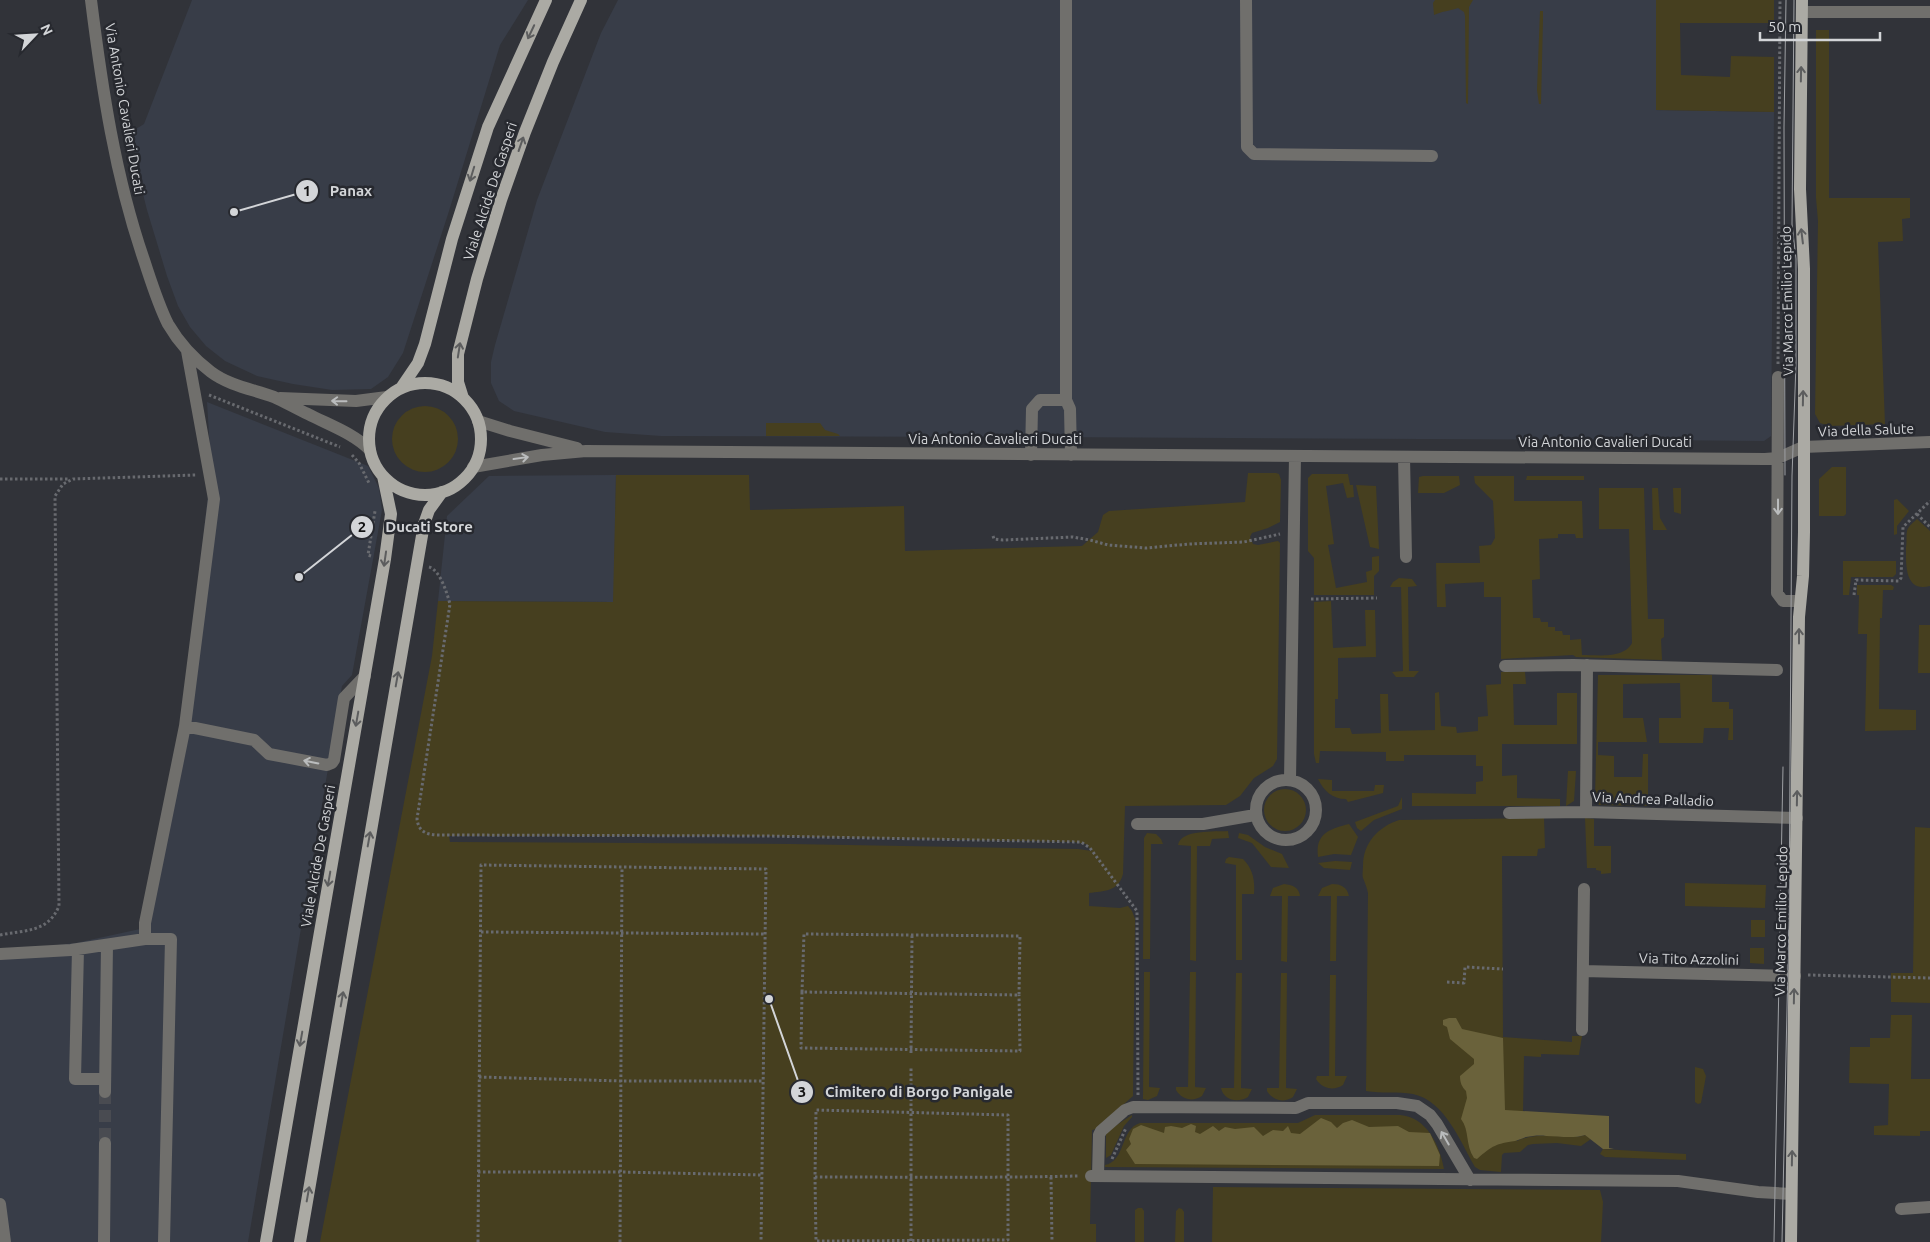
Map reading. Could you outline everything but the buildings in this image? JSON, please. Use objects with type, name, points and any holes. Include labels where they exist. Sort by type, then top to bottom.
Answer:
[{"type":"main road","name":"Viale Alcide De Gasperi","points":[[400,388],[418,363],[452,239],[488,127],[546,0]]},
{"type":"main road","name":"Viale Alcide De Gasperi","points":[[463,398],[458,382],[458,354],[480,270],[501,200],[525,132],[553,62],[581,0]]},
{"type":"main road","name":"Via Marco Emilio Lepido","points":[[1791,1242],[1799,976],[1797,818],[1800,601],[1803,576],[1804,269],[1800,196],[1802,6]]},
{"type":"main road","points":[[422,383],[449,388],[463,398],[472,408],[478,421],[480,444],[478,456],[473,467],[465,478],[442,492],[420,495],[400,489],[383,476],[370,450],[369,430],[373,418],[387,397],[400,388],[422,383]]},
{"type":"main road","name":"Viale Alcide De Gasperi","points":[[266,1242],[385,559],[390,514],[383,476]]},
{"type":"main road","points":[[300,1242],[424,524],[429,510],[442,492]]},
{"type":"street","name":"Via Antonio Cavalieri Ducati","points":[[91,0],[100,74],[120,177],[133,227],[168,324],[187,351],[212,372],[234,385],[274,397],[346,432],[370,450]]},
{"type":"street","points":[[1066,0],[1066,400],[1070,409],[1071,455]]},
{"type":"street","points":[[1246,0],[1248,147],[1254,154],[1432,156]]},
{"type":"street","points":[[1802,6],[1930,12]]},
{"type":"street","points":[[145,939],[145,923],[185,726],[214,499],[187,351]]},
{"type":"street","name":"Via Marco Emilio Lepido","points":[[1778,377],[1777,593],[1783,601],[1800,601]]},
{"type":"street","name":"Via Antonio Cavalieri Ducati","points":[[274,397],[356,401],[387,397]]},
{"type":"street","points":[[1031,455],[1032,409],[1040,400],[1066,400]]},
{"type":"street","name":"Via Antonio Cavalieri Ducati","points":[[478,421],[510,432],[586,451]]},
{"type":"street","name":"Via della Salute","points":[[1803,447],[1930,442]]},
{"type":"street","name":"Via Antonio Cavalieri Ducati","points":[[473,467],[534,456],[586,451],[1778,458],[1803,447]]},
{"type":"street","points":[[1290,780],[1295,456]]},
{"type":"street","points":[[1404,457],[1406,557]]},
{"type":"street","points":[[1586,812],[1587,665]]},
{"type":"street","points":[[1505,666],[1587,665],[1776,670]]},
{"type":"street","points":[[185,726],[254,740],[269,754],[327,765],[332,763],[335,753],[344,698],[365,676]]},
{"type":"street","points":[[1290,780],[1306,788],[1315,802],[1314,821],[1306,832],[1295,839],[1282,841],[1271,837],[1261,829],[1255,815],[1256,802],[1263,790],[1273,782],[1290,780]]},
{"type":"street","name":"Via Andrea Palladio","points":[[1509,813],[1586,812],[1797,818]]},
{"type":"street","points":[[1137,824],[1203,824],[1255,815]]},
{"type":"street","points":[[1582,1030],[1584,889]]},
{"type":"street","points":[[0,954],[78,949],[145,939],[171,939],[164,1242]]},
{"type":"street","points":[[78,949],[75,1079],[105,1086],[107,945]]},
{"type":"street","name":"Via Tito Azzolini","points":[[1583,971],[1799,976]]},
{"type":"street","points":[[1470,1180],[1437,1124],[1422,1109],[1407,1104],[1308,1103],[1296,1108],[1140,1107],[1125,1110],[1100,1131],[1096,1171],[1470,1180],[1688,1182],[1758,1192],[1792,1194]]},
{"type":"street","points":[[104,1242],[105,1143]]},
{"type":"street","points":[[0,1204],[5,1242]]},
{"type":"street","points":[[1901,1209],[1930,1207]]},
{"type":"path","points":[[1778,377],[1780,0]]},
{"type":"path","points":[[195,390],[350,453],[359,463],[372,490]]},
{"type":"path","points":[[0,479],[73,479],[209,474]]},
{"type":"path","points":[[0,935],[39,928],[55,916],[59,906],[55,496],[63,484],[73,479]]},
{"type":"path","points":[[1854,595],[1856,580],[1899,581],[1901,578],[1903,527],[1930,501]]},
{"type":"path","points":[[368,555],[376,505]]},
{"type":"path","points":[[1917,514],[1930,527]]},
{"type":"path","points":[[992,536],[994,539],[1003,540],[1073,538],[1108,545],[1146,548],[1244,542],[1262,539],[1294,528]]},
{"type":"path","points":[[433,568],[437,572],[450,604],[417,819],[418,825],[424,832],[449,836],[767,836],[1081,842],[1090,848],[1137,911],[1140,1107]]},
{"type":"path","points":[[1311,599],[1377,598]]},
{"type":"path","points":[[478,1242],[481,865],[766,869],[762,1242]]},
{"type":"path","points":[[620,1242],[622,867]]},
{"type":"path","points":[[480,932],[765,934]]},
{"type":"path","points":[[804,934],[912,935],[1020,936],[1020,1051],[801,1048],[804,934]]},
{"type":"path","points":[[911,1051],[912,935]]},
{"type":"path","points":[[1447,982],[1464,983],[1465,967],[1503,969]]},
{"type":"path","points":[[1799,976],[1930,978]]},
{"type":"path","points":[[802,992],[1019,995]]},
{"type":"path","points":[[911,1067],[911,1241]]},
{"type":"path","points":[[479,1077],[621,1081],[763,1081]]},
{"type":"path","points":[[816,1110],[1008,1115],[1008,1240],[816,1241],[815,1177],[816,1110]]},
{"type":"path","points":[[815,1177],[1051,1177],[1096,1171],[1112,1160],[1127,1126]]},
{"type":"path","points":[[478,1172],[762,1175]]},
{"type":"path","points":[[1051,1177],[1052,1242]]},
{"type":"shaded area","points":[[192,0],[528,0],[500,45],[403,353],[388,377],[371,389],[332,390],[257,376],[225,361],[206,346],[190,327],[178,306],[147,210],[128,134],[144,124]]},
{"type":"shaded area","points":[[618,0],[1656,0],[1656,110],[1774,112],[1771,436],[1764,441],[1656,440],[1656,436],[1642,436],[1639,440],[1636,440],[1045,437],[1044,435],[1008,435],[1004,437],[661,436],[605,432],[514,411],[499,401],[491,383],[491,362],[495,345],[537,200],[601,33]]},
{"type":"shaded area","points":[[1435,0],[1473,0],[1469,7],[1468,104],[1466,103],[1464,12],[1458,8],[1434,15],[1433,3]]},
{"type":"shaded area","points":[[1656,0],[1774,0],[1774,23],[1680,23],[1681,75],[1730,77],[1731,56],[1774,57],[1774,112],[1656,110]]},
{"type":"shaded area","points":[[1540,11],[1543,11],[1543,19],[1541,104],[1539,104],[1537,90]]},
{"type":"shaded area","points":[[1816,30],[1829,30],[1829,198],[1910,198],[1910,218],[1902,219],[1903,241],[1878,242],[1885,424],[1829,426],[1820,423],[1815,414],[1818,221],[1816,198]]},
{"type":"shaded area","points":[[207,402],[368,466],[379,488],[382,510],[352,675],[342,686],[248,1242],[0,1242],[0,951],[76,943],[140,929],[183,723],[211,467]]},
{"type":"shaded area","points":[[418,406],[432,406],[444,411],[453,420],[458,432],[456,452],[449,463],[432,472],[418,472],[406,467],[397,458],[392,446],[392,432],[397,420],[406,411]]},
{"type":"shaded area","points":[[766,423],[820,423],[825,430],[840,436],[766,436]]},
{"type":"shaded area","points":[[1832,467],[1846,467],[1846,514],[1844,516],[1819,516],[1819,479]]},
{"type":"shaded area","points":[[1248,473],[1279,474],[1281,480],[1280,522],[1252,533],[1250,537],[1253,544],[1258,545],[1278,541],[1280,543],[1277,759],[1273,766],[1254,778],[1240,796],[1226,805],[1125,806],[1123,874],[1121,880],[1110,889],[1089,893],[1089,906],[1120,908],[1128,906],[1135,919],[1133,1096],[1096,1129],[1092,1130],[1090,1224],[1096,1224],[1096,1242],[320,1242],[432,656],[438,601],[613,602],[616,475],[749,475],[750,510],[904,506],[905,551],[1082,546],[1098,532],[1103,515],[1109,511],[1245,502]],"holes":[[[449,836],[767,836],[1074,842],[1086,844],[1092,851],[1078,849],[791,844],[450,842]]]},
{"type":"shaded area","points":[[1312,474],[1348,474],[1350,485],[1353,485],[1354,497],[1347,498],[1343,483],[1326,486],[1334,544],[1328,545],[1336,588],[1367,582],[1366,572],[1372,570],[1372,557],[1379,556],[1379,571],[1374,576],[1374,595],[1314,595],[1314,558],[1308,551],[1308,478]]},
{"type":"shaded area","points":[[616,475],[614,602],[438,601],[447,516],[489,476]]},
{"type":"shaded area","points":[[1459,476],[1460,485],[1444,493],[1418,493],[1419,477]]},
{"type":"shaded area","points":[[1474,476],[1514,476],[1514,501],[1582,501],[1583,538],[1576,538],[1575,534],[1558,534],[1558,538],[1539,539],[1540,579],[1532,580],[1533,618],[1540,618],[1541,622],[1548,622],[1548,627],[1555,627],[1555,631],[1562,631],[1563,635],[1570,635],[1570,640],[1581,639],[1582,655],[1617,654],[1623,652],[1632,643],[1629,529],[1599,529],[1599,488],[1644,488],[1648,619],[1664,619],[1664,637],[1661,639],[1662,660],[1576,657],[1573,655],[1501,659],[1501,597],[1484,597],[1484,582],[1445,584],[1446,607],[1437,607],[1436,563],[1480,563],[1479,546],[1491,545],[1495,538],[1493,501],[1475,483]]},
{"type":"shaded area","points":[[1527,476],[1584,476],[1584,480],[1526,480]]},
{"type":"shaded area","points":[[1356,485],[1376,486],[1379,549],[1370,547]]},
{"type":"shaded area","points":[[1652,488],[1658,488],[1660,518],[1667,530],[1653,530]]},
{"type":"shaded area","points":[[1673,488],[1681,488],[1681,514],[1674,512]]},
{"type":"shaded area","points":[[1897,499],[1909,511],[1897,526],[1897,534],[1894,535],[1894,500]]},
{"type":"shaded area","points":[[1917,519],[1930,531],[1930,586],[1922,587],[1915,585],[1908,575],[1906,561],[1907,531]]},
{"type":"shaded area","points":[[1843,561],[1896,561],[1896,574],[1893,577],[1851,577],[1849,595],[1843,595]]},
{"type":"shaded area","points":[[1399,578],[1412,579],[1417,586],[1408,587],[1409,671],[1419,671],[1414,677],[1396,677],[1392,672],[1403,671],[1401,587],[1390,587]]},
{"type":"shaded area","points":[[1857,585],[1891,585],[1894,587],[1893,590],[1883,590],[1882,618],[1880,618],[1879,709],[1916,710],[1916,730],[1865,731],[1867,634],[1858,634],[1859,595],[1857,595]]},
{"type":"shaded area","points":[[1331,601],[1333,648],[1366,646],[1365,610],[1375,610],[1376,657],[1338,658],[1338,699],[1335,699],[1335,728],[1350,728],[1352,734],[1381,733],[1380,694],[1388,694],[1389,731],[1435,730],[1435,693],[1439,692],[1441,726],[1456,727],[1457,733],[1478,731],[1478,717],[1488,716],[1486,685],[1501,684],[1501,672],[1525,672],[1526,684],[1513,684],[1514,725],[1557,725],[1557,693],[1577,693],[1577,744],[1502,744],[1502,776],[1517,775],[1517,798],[1560,799],[1560,806],[1412,806],[1412,793],[1476,794],[1476,782],[1483,781],[1483,766],[1476,766],[1476,755],[1404,755],[1404,761],[1386,761],[1386,752],[1320,751],[1319,763],[1316,763],[1314,754],[1314,602]]},
{"type":"shaded area","points":[[1919,625],[1930,625],[1930,673],[1918,673]]},
{"type":"shaded area","points":[[1598,675],[1712,675],[1712,702],[1729,702],[1729,709],[1733,709],[1733,740],[1728,740],[1729,728],[1704,728],[1703,743],[1659,743],[1659,718],[1681,718],[1680,683],[1623,684],[1623,718],[1643,718],[1647,742],[1598,742],[1598,755],[1614,756],[1614,777],[1642,777],[1643,754],[1648,754],[1648,806],[1599,805],[1595,799]]},
{"type":"shaded area","points":[[1568,771],[1576,771],[1574,801],[1566,806]]},
{"type":"shaded area","points":[[1318,779],[1332,780],[1332,791],[1374,791],[1375,785],[1384,785],[1383,793],[1348,802],[1346,799],[1337,798],[1329,794]]},
{"type":"shaded area","points":[[1285,789],[1300,795],[1306,810],[1300,825],[1285,831],[1270,825],[1264,810],[1270,795]]},
{"type":"shaded area","points":[[1402,797],[1402,809],[1374,820],[1361,831],[1357,828],[1355,822],[1398,806]]},
{"type":"shaded area","points":[[1544,818],[1545,848],[1538,849],[1537,856],[1502,856],[1503,1037],[1572,1042],[1572,1036],[1582,1036],[1579,1055],[1541,1054],[1541,1057],[1524,1056],[1523,1112],[1505,1111],[1517,1141],[1543,1136],[1578,1137],[1585,1135],[1591,1139],[1581,1146],[1557,1143],[1528,1145],[1520,1152],[1504,1153],[1502,1155],[1501,1172],[1480,1170],[1475,1167],[1443,1113],[1424,1098],[1413,1094],[1366,1091],[1368,893],[1363,877],[1364,858],[1373,837],[1391,823],[1399,820]]},
{"type":"shaded area","points":[[1585,818],[1594,819],[1594,846],[1611,846],[1611,873],[1601,874],[1601,871],[1596,870],[1596,868],[1587,868]]},
{"type":"shaded area","points":[[1349,824],[1358,837],[1351,855],[1334,854],[1318,857],[1321,837],[1330,830]]},
{"type":"shaded area","points":[[1915,827],[1930,828],[1930,1003],[1891,1002],[1891,973],[1913,973]]},
{"type":"shaded area","points":[[1228,831],[1229,838],[1212,839],[1210,846],[1197,846],[1196,961],[1190,960],[1191,846],[1178,845],[1185,836],[1199,832]]},
{"type":"shaded area","points":[[1147,833],[1156,834],[1163,844],[1151,844],[1150,959],[1143,959],[1144,838]]},
{"type":"shaded area","points":[[1239,833],[1248,835],[1265,847],[1282,854],[1289,868],[1271,867],[1252,843],[1238,838]]},
{"type":"shaded area","points":[[1229,857],[1243,859],[1254,879],[1254,894],[1242,894],[1242,960],[1236,960],[1236,865],[1225,863]]},
{"type":"shaded area","points":[[1352,862],[1350,870],[1324,868],[1318,863]]},
{"type":"shaded area","points":[[1685,883],[1766,885],[1765,908],[1685,906]]},
{"type":"shaded area","points":[[1284,884],[1295,887],[1300,896],[1288,896],[1287,962],[1281,961],[1282,896],[1270,896],[1273,888]]},
{"type":"shaded area","points":[[1332,884],[1343,887],[1347,890],[1349,896],[1337,896],[1336,961],[1330,961],[1331,896],[1318,896],[1322,888]]},
{"type":"shaded area","points":[[1751,920],[1765,920],[1765,937],[1751,937]]},
{"type":"shaded area","points":[[1750,948],[1764,948],[1764,964],[1750,963]]},
{"type":"shaded area","points":[[1144,972],[1150,972],[1149,1087],[1160,1088],[1157,1096],[1148,1100],[1143,1099]]},
{"type":"shaded area","points":[[1190,972],[1196,972],[1195,1087],[1206,1088],[1199,1098],[1188,1099],[1178,1093],[1176,1087],[1188,1087]]},
{"type":"shaded area","points":[[1236,973],[1242,973],[1241,1088],[1252,1089],[1248,1097],[1232,1100],[1225,1096],[1221,1088],[1234,1088]]},
{"type":"shaded area","points":[[1281,973],[1287,973],[1286,1088],[1297,1089],[1290,1099],[1279,1100],[1269,1094],[1267,1088],[1279,1088]]},
{"type":"shaded area","points":[[1330,975],[1336,975],[1335,1076],[1347,1076],[1340,1087],[1328,1088],[1321,1085],[1316,1079],[1317,1076],[1329,1076]]},
{"type":"shaded area","points":[[1891,1015],[1912,1015],[1911,1079],[1930,1079],[1930,1131],[1920,1131],[1920,1136],[1874,1135],[1874,1126],[1888,1125],[1889,1084],[1849,1083],[1850,1047],[1870,1047],[1870,1038],[1890,1038]]},
{"type":"shaded area","points":[[1456,1018],[1462,1029],[1503,1038],[1505,1110],[1609,1116],[1609,1148],[1614,1149],[1603,1149],[1585,1135],[1570,1137],[1536,1136],[1499,1144],[1477,1159],[1474,1158],[1469,1148],[1466,1128],[1461,1119],[1467,1098],[1460,1076],[1474,1064],[1474,1059],[1450,1039],[1447,1027],[1443,1025],[1443,1020]]},
{"type":"shaded area","points":[[1695,1067],[1703,1069],[1706,1076],[1701,1103],[1698,1104],[1695,1102]]},
{"type":"shaded area","points":[[1132,1115],[1124,1126],[1111,1155],[1106,1158],[1106,1132]]},
{"type":"shaded area","points":[[1315,1115],[1400,1115],[1409,1117],[1418,1121],[1431,1134],[1439,1151],[1444,1169],[1105,1167],[1105,1165],[1117,1158],[1129,1132],[1140,1123],[1298,1123]]},
{"type":"shaded area","points":[[1321,1118],[1331,1122],[1337,1128],[1343,1123],[1352,1120],[1369,1127],[1398,1126],[1409,1132],[1430,1133],[1440,1155],[1439,1166],[1135,1164],[1126,1150],[1131,1144],[1129,1139],[1133,1129],[1141,1125],[1164,1133],[1165,1127],[1182,1128],[1191,1124],[1196,1126],[1195,1132],[1200,1134],[1213,1126],[1219,1131],[1225,1127],[1235,1129],[1254,1127],[1263,1136],[1273,1130],[1283,1131],[1288,1126],[1291,1133],[1300,1134]]},
{"type":"shaded area","points":[[1603,1149],[1686,1154],[1686,1160],[1605,1157],[1600,1154]]},
{"type":"shaded area","points":[[1213,1187],[1600,1190],[1603,1202],[1601,1242],[1212,1242]]},
{"type":"shaded area","points":[[1142,1208],[1144,1211],[1144,1242],[1135,1242],[1135,1210]]},
{"type":"shaded area","points":[[1179,1208],[1184,1212],[1184,1242],[1175,1242],[1176,1211]]},
{"type":"tunnel","points":[[105,1092],[105,1143]]},
{"type":"tram line","points":[[1785,475],[1784,127],[1786,0]]},
{"type":"tram line","points":[[1782,1242],[1789,916],[1792,476],[1796,363],[1796,259],[1792,224],[1794,0]]},
{"type":"tram line","points":[[1774,1242],[1783,767]]},
{"type":"place","name":"Panax","points":[[234,212]]},
{"type":"place","name":"Ducati Store","points":[[299,577]]},
{"type":"place","name":"Cimitero di Borgo Panigale","points":[[769,999]]}]
